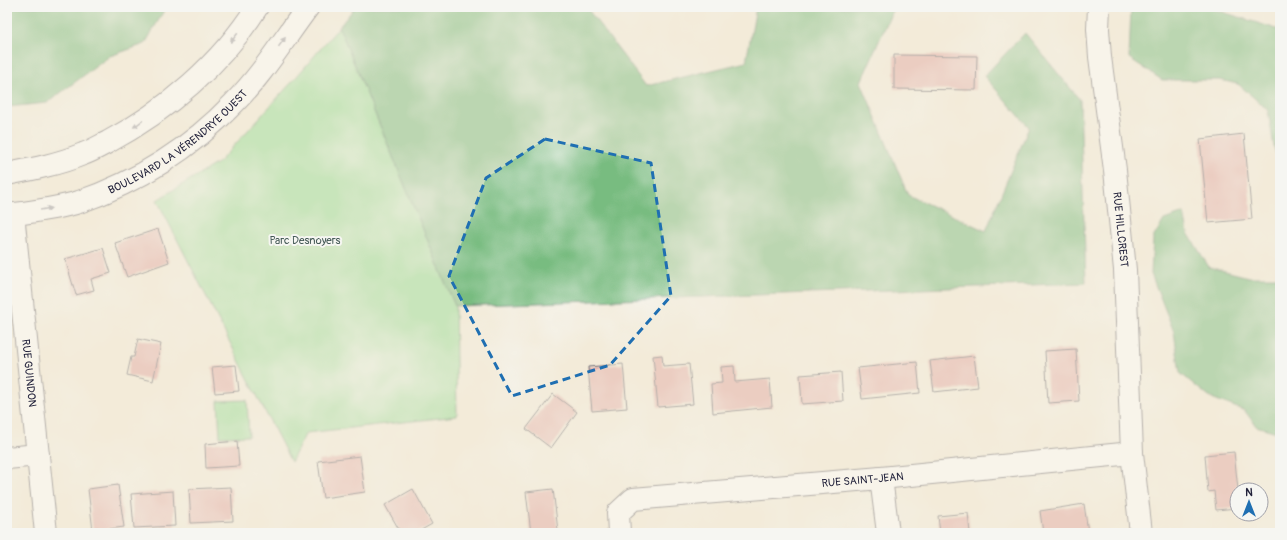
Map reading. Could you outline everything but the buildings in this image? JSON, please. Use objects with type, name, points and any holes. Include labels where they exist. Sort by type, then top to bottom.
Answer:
[{"type":"street","points":[[7,174],[43,167],[85,154],[130,130],[177,96],[216,61],[257,7]]},
{"type":"street","name":"BOULEVARD LA VÉRENDRYE OUEST","points":[[10,214],[46,209],[77,202],[109,190],[138,176],[175,154],[234,103],[263,69],[308,7]]},
{"type":"street","name":"RUE HILLCREST","points":[[1099,7],[1098,28],[1100,57],[1125,270],[1132,453],[1141,533]]},
{"type":"street","name":"RUE GUINDON","points":[[10,214],[46,533]]},
{"type":"street","name":"RUE SAINT-JEAN","points":[[619,533],[618,513],[633,499],[881,478],[1132,453]]},
{"type":"street","points":[[7,458],[38,455]]},
{"type":"street","points":[[881,478],[888,533]]},
{"type":"highlighted area","points":[[545,139],[651,163],[671,296],[610,365],[512,396],[449,276],[486,178]]},
{"type":"green space","points":[[7,7],[166,7],[145,44],[110,56],[47,103],[7,107]]},
{"type":"green space","points":[[355,7],[586,7],[646,86],[746,62],[756,7],[894,7],[861,82],[908,195],[986,231],[1029,127],[984,76],[1025,33],[1080,100],[1086,283],[455,306],[339,27]]},
{"type":"green space","points":[[1131,7],[1207,7],[1280,30],[1280,166],[1274,147],[1268,110],[1238,84],[1220,80],[1162,80],[1129,58]]},
{"type":"green space","name":"Parc Desnoyers","points":[[339,27],[455,306],[457,416],[306,433],[291,462],[157,200],[219,162],[292,82]]},
{"type":"green space","points":[[1184,213],[1188,233],[1209,267],[1249,277],[1280,277],[1280,433],[1256,426],[1245,411],[1209,397],[1180,373],[1174,332],[1151,274],[1153,238],[1164,220]]},
{"type":"green space","points":[[247,400],[249,436],[220,437],[218,401]]}]
